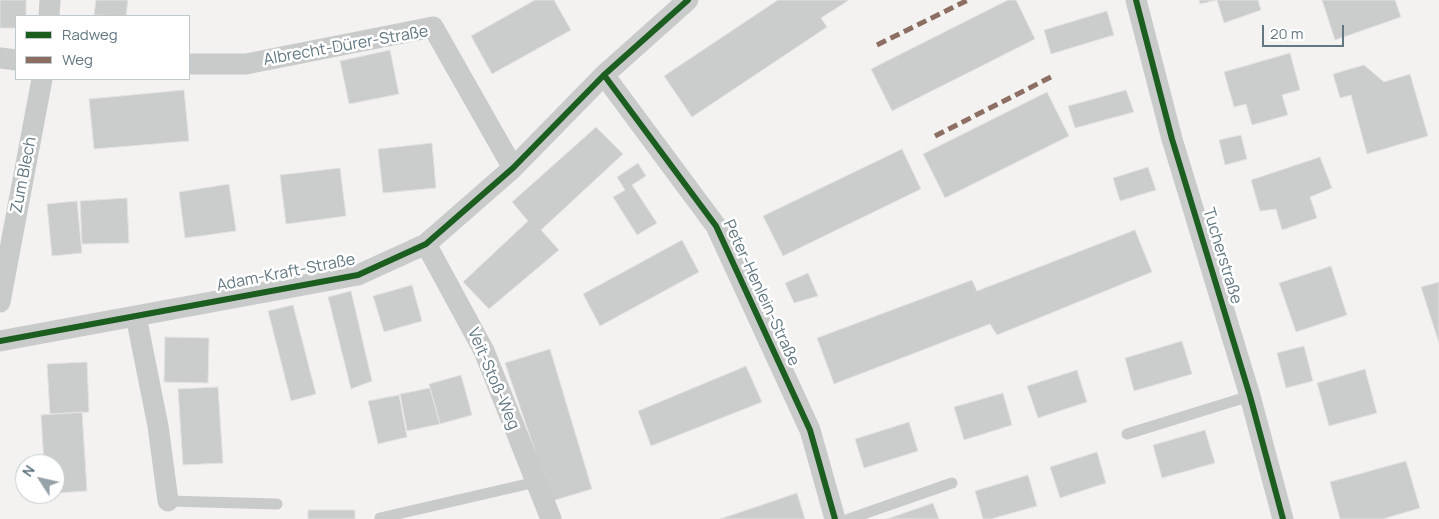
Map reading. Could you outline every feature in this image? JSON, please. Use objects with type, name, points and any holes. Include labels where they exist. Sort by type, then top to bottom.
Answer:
[{"type":"street","points":[[49,15],[50,0]]},
{"type":"street","name":"Adam-Kraft-Straße","points":[[0,341],[358,275],[426,244],[513,168],[604,75],[688,0]]},
{"type":"street","name":"Tucherstraße","points":[[1136,0],[1172,139],[1250,396],[1283,519]]},
{"type":"street","name":"Albrecht-Dürer-Straße","points":[[190,64],[246,64],[433,27],[513,168]]},
{"type":"street","points":[[0,58],[15,60]]},
{"type":"street","name":"Peter-Henlein-Straße","points":[[604,75],[716,226],[810,430],[835,519]]},
{"type":"street","name":"Zum Blech","points":[[0,302],[42,80]]},
{"type":"street","name":"Veit-Stoß-Weg","points":[[426,244],[484,351],[551,519]]},
{"type":"street","points":[[136,316],[158,426],[168,500]]},
{"type":"lane","points":[[1127,434],[1250,396]]},
{"type":"lane","points":[[380,518],[536,482]]},
{"type":"lane","points":[[849,519],[952,482]]},
{"type":"lane","points":[[168,500],[277,504]]},
{"type":"building","points":[[0,0],[26,0],[26,15],[15,15],[15,28],[0,28]]},
{"type":"building","points":[[96,0],[128,0],[126,15],[94,15]]},
{"type":"building","points":[[535,0],[554,0],[571,30],[492,74],[471,36]]},
{"type":"building","points":[[778,0],[849,0],[821,18],[827,27],[692,117],[664,76]]},
{"type":"building","points":[[1008,0],[1016,0],[1035,39],[892,111],[871,69]]},
{"type":"building","points":[[1199,0],[1217,0],[1200,4]]},
{"type":"building","points":[[1217,0],[1258,0],[1261,10],[1224,23]]},
{"type":"building","points":[[1322,0],[1395,0],[1401,17],[1335,40]]},
{"type":"building","points":[[1107,11],[1114,35],[1051,54],[1044,30]]},
{"type":"building","points":[[390,50],[399,94],[349,104],[340,61]]},
{"type":"building","points":[[1290,53],[1300,90],[1282,95],[1288,115],[1252,125],[1246,104],[1234,107],[1224,72]]},
{"type":"building","points":[[1364,65],[1384,82],[1410,74],[1428,136],[1367,154],[1351,95],[1340,98],[1333,74]]},
{"type":"building","points":[[184,90],[189,141],[94,149],[89,99]]},
{"type":"building","points":[[1126,90],[1134,112],[1075,128],[1068,106]]},
{"type":"building","points":[[1047,92],[1069,136],[945,198],[923,154]]},
{"type":"building","points":[[596,127],[623,154],[541,230],[559,250],[489,309],[463,282],[528,221],[512,202]]},
{"type":"building","points":[[1241,135],[1247,159],[1225,165],[1219,140]]},
{"type":"building","points":[[432,143],[436,188],[383,193],[378,149]]},
{"type":"building","points":[[902,149],[921,189],[783,256],[763,216]]},
{"type":"building","points":[[1320,157],[1332,188],[1310,197],[1317,218],[1282,230],[1276,209],[1260,211],[1251,180]]},
{"type":"building","points":[[638,163],[646,176],[632,185],[657,223],[637,235],[613,197],[625,190],[617,177]]},
{"type":"building","points":[[1148,167],[1156,190],[1120,201],[1113,178]]},
{"type":"building","points":[[340,168],[346,216],[286,224],[280,175]]},
{"type":"building","points":[[229,184],[236,231],[185,238],[179,192]]},
{"type":"building","points":[[127,198],[129,243],[82,244],[80,201]]},
{"type":"building","points":[[77,201],[82,253],[52,256],[47,204]]},
{"type":"building","points":[[1135,230],[1152,272],[997,335],[990,324],[834,384],[817,338],[972,280],[977,291]]},
{"type":"building","points":[[682,240],[699,272],[600,326],[583,294]]},
{"type":"building","points":[[1331,266],[1347,315],[1296,332],[1279,283]]},
{"type":"building","points":[[808,273],[818,296],[794,303],[785,283]]},
{"type":"building","points":[[1439,282],[1439,343],[1421,287]]},
{"type":"building","points":[[412,285],[422,321],[384,332],[373,296]]},
{"type":"building","points":[[351,291],[372,381],[351,389],[328,297]]},
{"type":"building","points":[[293,305],[316,394],[291,401],[268,311]]},
{"type":"building","points":[[165,337],[209,338],[208,383],[164,382]]},
{"type":"building","points":[[1182,341],[1192,374],[1134,391],[1125,358]]},
{"type":"building","points":[[1304,346],[1313,381],[1286,388],[1277,353]]},
{"type":"building","points":[[550,349],[592,489],[552,501],[505,363]]},
{"type":"building","points":[[87,362],[89,412],[50,414],[47,364]]},
{"type":"building","points":[[746,366],[762,402],[651,446],[638,411]]},
{"type":"building","points":[[1365,369],[1377,413],[1329,426],[1317,383]]},
{"type":"building","points":[[1077,370],[1087,402],[1038,418],[1027,386]]},
{"type":"building","points":[[461,375],[472,415],[440,424],[429,384]]},
{"type":"building","points":[[218,387],[223,463],[183,465],[178,389]]},
{"type":"building","points":[[430,388],[440,424],[407,431],[400,394]]},
{"type":"building","points":[[1003,393],[1012,425],[964,440],[954,407]]},
{"type":"building","points":[[399,395],[407,437],[378,444],[368,401]]},
{"type":"building","points":[[82,412],[87,491],[65,492],[65,454],[43,454],[41,415]]},
{"type":"building","points":[[909,422],[918,451],[864,468],[855,439]]},
{"type":"building","points":[[1205,430],[1215,463],[1162,478],[1153,445]]},
{"type":"building","points":[[1097,452],[1106,483],[1060,498],[1050,467]]},
{"type":"building","points":[[1406,461],[1420,508],[1383,519],[1340,519],[1330,482]]},
{"type":"building","points":[[1028,475],[1037,506],[991,519],[983,519],[975,491]]},
{"type":"building","points":[[797,493],[805,519],[720,519]]},
{"type":"building","points":[[933,503],[939,519],[887,519]]},
{"type":"building","points":[[308,510],[355,510],[355,519],[308,519]]},
{"type":"marked path","points":[[877,45],[968,0]]},
{"type":"marked path","points":[[935,136],[1051,77]]},
{"type":"cycle path","points":[[0,341],[358,275],[426,244],[513,168],[604,75],[688,0]]},
{"type":"cycle path","points":[[1136,0],[1172,139],[1250,396],[1283,519]]},
{"type":"cycle path","points":[[604,75],[716,226],[810,430],[835,519]]}]
